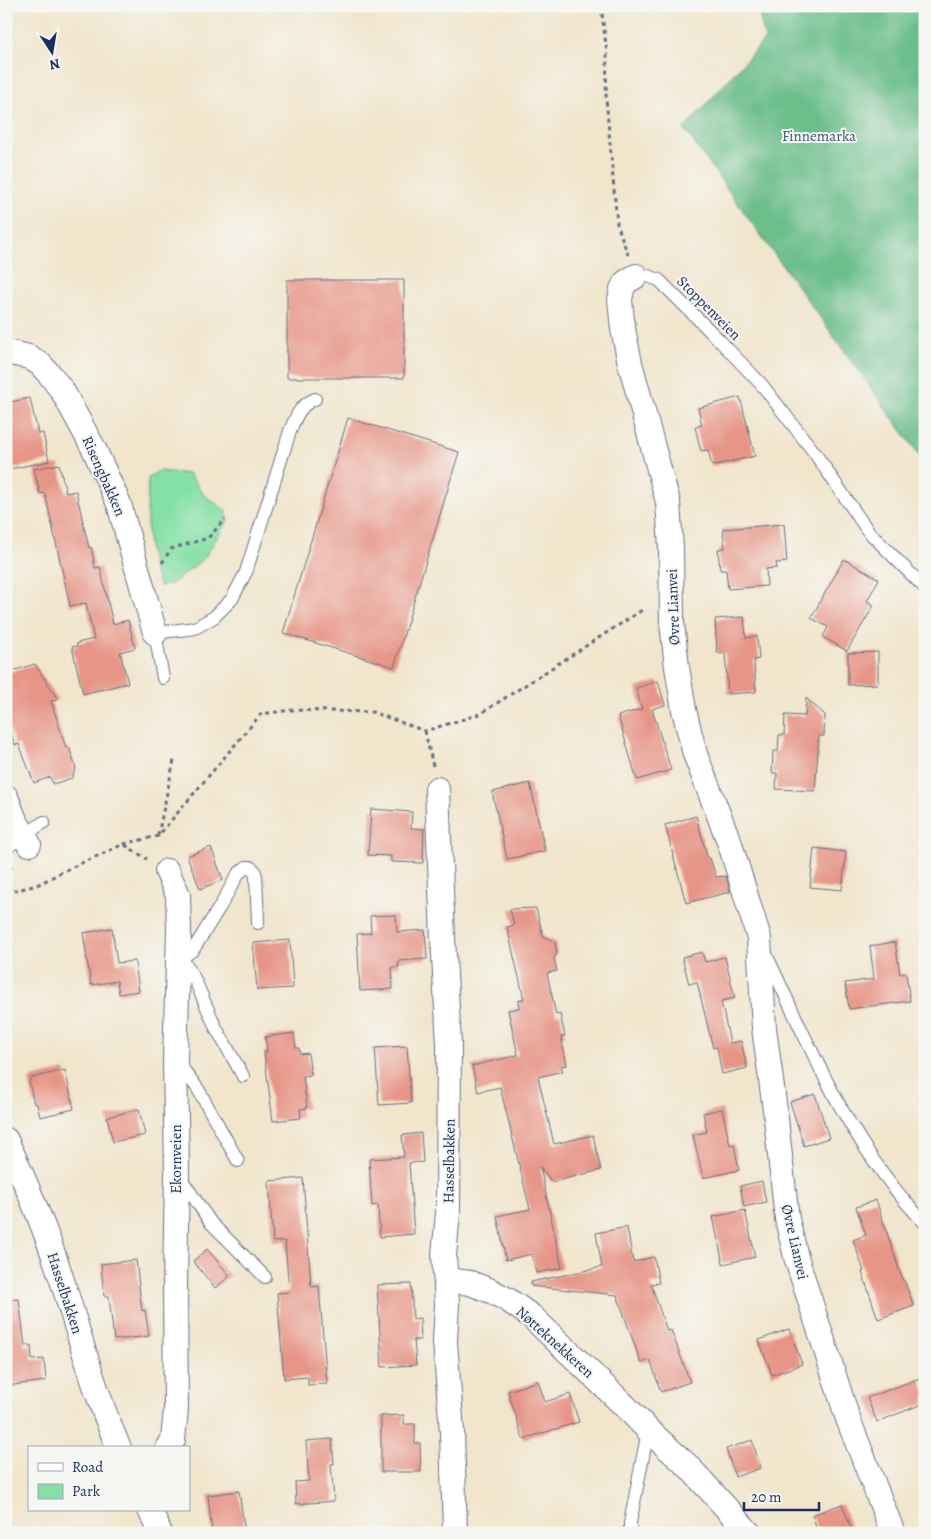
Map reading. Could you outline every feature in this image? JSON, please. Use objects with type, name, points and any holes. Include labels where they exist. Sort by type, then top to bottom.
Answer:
[{"type":"street","name":"Øvre Lianvei","points":[[636,276],[626,282],[622,290],[620,300],[622,328],[668,505],[671,548],[672,623],[684,710],[695,754],[730,844],[759,938],[764,1028],[787,1220],[796,1257],[848,1419],[893,1533]]},
{"type":"street","name":"Risengbakken","points":[[6,352],[29,357],[40,364],[63,392],[94,449],[119,504],[155,633]]},
{"type":"street","name":"Hasselbakken","points":[[438,789],[449,1044],[448,1212],[444,1255],[447,1304],[445,1342],[452,1432],[455,1533]]},
{"type":"street","points":[[6,797],[14,818],[20,843]]},
{"type":"street","name":"Ekornveien","points":[[167,871],[178,895],[175,1060],[178,1173],[175,1284],[176,1409],[173,1440],[169,1446]]},
{"type":"street","name":"Hasselbakken","points":[[6,1140],[35,1206],[60,1272],[93,1380],[118,1446]]},
{"type":"street","name":"Nøtteknekkeren","points":[[446,1280],[470,1283],[491,1291],[525,1312],[689,1467],[749,1533]]},
{"type":"street","points":[[151,1512],[160,1533]]},
{"type":"lane","name":"Stoppenveien","points":[[636,276],[648,276],[659,280],[762,385],[803,437],[868,531],[925,588]]},
{"type":"lane","points":[[155,633],[195,628],[214,617],[232,599],[246,572],[290,431],[300,409],[306,402],[315,399]]},
{"type":"lane","name":"Risengbakken","points":[[155,633],[163,678]]},
{"type":"lane","points":[[20,843],[44,822]]},
{"type":"lane","points":[[243,1076],[216,1028],[188,967],[178,960],[193,950],[238,874],[246,867],[254,870],[256,876],[258,923]]},
{"type":"lane","name":"Øvre Lianvei","points":[[759,938],[838,1104],[869,1155],[903,1201],[925,1223]]},
{"type":"lane","points":[[175,1060],[198,1089],[238,1161]]},
{"type":"lane","points":[[178,1173],[210,1223],[265,1277]]},
{"type":"lane","points":[[630,1533],[630,1523],[649,1431]]},
{"type":"path","points":[[601,6],[608,53],[606,98],[617,224],[636,276]]},
{"type":"path","points":[[144,589],[157,580],[162,561],[171,549],[208,538],[225,519]]},
{"type":"path","points":[[6,893],[38,885],[124,844],[158,836],[261,714],[291,710],[372,712],[425,730],[480,714],[642,610]]},
{"type":"path","points":[[425,730],[438,789]]},
{"type":"path","points":[[158,836],[174,760]]},
{"type":"green space","name":"Finnemarka","points":[[757,6],[925,6],[925,463],[684,129],[765,39]]},
{"type":"green space","points":[[158,471],[189,474],[204,495],[226,511],[228,520],[204,558],[172,584],[160,586],[151,560],[147,519],[148,478]]},
{"type":"building","points":[[287,280],[404,280],[404,378],[287,378]]},
{"type":"building","points":[[740,397],[755,456],[712,466],[708,450],[701,451],[695,427],[702,425],[698,408]]},
{"type":"building","points":[[30,398],[38,434],[43,433],[49,461],[10,469],[6,451],[6,403]]},
{"type":"building","points":[[348,418],[459,452],[394,667],[283,633]]},
{"type":"building","points":[[59,464],[66,493],[76,491],[95,568],[100,567],[113,624],[128,620],[135,648],[120,652],[128,683],[83,694],[72,647],[77,646],[77,643],[94,639],[86,603],[70,606],[45,493],[40,494],[34,469]]},
{"type":"building","points":[[784,524],[787,562],[776,563],[777,568],[766,569],[767,586],[728,589],[726,570],[720,570],[718,549],[725,548],[723,529]]},
{"type":"building","points":[[844,559],[879,579],[867,601],[874,605],[847,651],[823,637],[828,627],[811,618]]},
{"type":"building","points":[[744,617],[746,638],[757,636],[759,659],[754,660],[756,692],[728,694],[725,653],[717,653],[715,619]]},
{"type":"building","points":[[878,652],[878,684],[848,685],[848,653]]},
{"type":"building","points":[[35,664],[58,700],[51,701],[66,748],[69,747],[76,768],[72,778],[53,784],[50,777],[34,783],[19,744],[15,745],[6,718],[6,673]]},
{"type":"building","points":[[658,681],[665,705],[652,709],[671,770],[637,780],[618,716],[642,709],[636,688]]},
{"type":"building","points":[[806,698],[825,715],[824,736],[819,736],[815,791],[776,789],[777,773],[772,773],[773,751],[778,751],[779,735],[784,735],[785,715],[805,716]]},
{"type":"building","points":[[530,783],[545,851],[507,859],[492,792]]},
{"type":"building","points":[[371,809],[412,812],[411,828],[424,829],[423,863],[391,862],[391,856],[368,855]]},
{"type":"building","points":[[696,816],[708,859],[710,858],[716,877],[726,876],[730,892],[686,903],[665,825]]},
{"type":"building","points":[[211,847],[223,880],[200,889],[187,856]]},
{"type":"building","points":[[814,848],[846,852],[842,890],[810,887]]},
{"type":"building","points":[[536,908],[543,936],[555,942],[557,953],[554,958],[557,971],[547,973],[556,1015],[560,1014],[565,1036],[561,1037],[567,1065],[561,1066],[563,1071],[538,1077],[554,1144],[593,1135],[601,1170],[552,1182],[540,1167],[562,1268],[536,1273],[532,1254],[506,1260],[497,1216],[530,1209],[500,1087],[478,1092],[472,1066],[518,1055],[508,1010],[519,1008],[518,1001],[524,999],[507,927],[514,925],[510,909]]},
{"type":"building","points":[[396,915],[397,932],[425,930],[427,959],[398,961],[399,967],[392,967],[393,989],[360,991],[357,934],[371,933],[370,916]]},
{"type":"building","points":[[112,928],[117,963],[135,961],[139,991],[119,994],[117,981],[91,985],[83,933]]},
{"type":"building","points":[[290,940],[293,988],[257,990],[253,943]]},
{"type":"building","points":[[895,942],[900,974],[906,973],[910,1001],[849,1009],[845,983],[874,979],[870,946]]},
{"type":"building","points":[[702,952],[705,962],[725,957],[735,998],[721,1001],[730,1043],[741,1041],[747,1068],[722,1074],[717,1047],[713,1048],[697,982],[689,984],[682,957]]},
{"type":"building","points":[[294,1033],[296,1048],[299,1048],[300,1054],[308,1053],[311,1075],[303,1076],[307,1108],[300,1109],[301,1118],[273,1121],[264,1052],[267,1052],[265,1037]]},
{"type":"building","points":[[407,1046],[411,1103],[379,1105],[375,1048]]},
{"type":"building","points":[[65,1070],[74,1109],[40,1117],[37,1104],[34,1104],[29,1081],[31,1078]]},
{"type":"building","points":[[815,1094],[829,1138],[804,1146],[790,1102]]},
{"type":"building","points":[[139,1109],[145,1135],[113,1142],[107,1117]]},
{"type":"building","points":[[722,1109],[730,1145],[734,1144],[739,1170],[703,1178],[693,1135],[707,1132],[703,1113]]},
{"type":"building","points":[[421,1133],[423,1162],[409,1163],[414,1234],[380,1237],[378,1205],[372,1206],[369,1159],[404,1157],[402,1135]]},
{"type":"building","points":[[303,1178],[311,1287],[319,1286],[327,1384],[308,1385],[308,1377],[284,1379],[277,1293],[289,1292],[285,1241],[273,1242],[269,1181]]},
{"type":"building","points":[[762,1181],[766,1202],[744,1207],[740,1186]]},
{"type":"building","points":[[876,1200],[903,1281],[914,1306],[878,1319],[853,1240],[866,1235],[856,1207]]},
{"type":"building","points":[[745,1210],[755,1257],[723,1264],[713,1217]]},
{"type":"building","points":[[627,1227],[633,1262],[654,1257],[659,1283],[651,1284],[667,1331],[671,1330],[690,1382],[661,1392],[650,1360],[641,1363],[617,1295],[531,1286],[531,1282],[602,1267],[596,1233]]},
{"type":"building","points":[[207,1249],[230,1276],[215,1288],[193,1261]]},
{"type":"building","points":[[136,1260],[142,1311],[145,1310],[149,1336],[114,1340],[109,1296],[104,1296],[101,1264]]},
{"type":"building","points":[[411,1284],[413,1319],[420,1318],[421,1340],[414,1340],[416,1365],[382,1367],[377,1285]]},
{"type":"building","points":[[19,1299],[25,1346],[31,1345],[32,1360],[44,1359],[46,1381],[6,1386],[6,1300]]},
{"type":"building","points":[[789,1329],[802,1364],[772,1375],[759,1340]]},
{"type":"building","points":[[920,1378],[925,1393],[925,1403],[877,1422],[867,1398]]},
{"type":"building","points":[[538,1381],[545,1402],[570,1394],[579,1422],[523,1439],[508,1391]]},
{"type":"building","points":[[404,1415],[404,1424],[415,1424],[415,1443],[420,1443],[421,1472],[381,1472],[381,1416]]},
{"type":"building","points":[[332,1439],[334,1464],[331,1464],[334,1501],[296,1504],[295,1482],[309,1481],[306,1441]]},
{"type":"building","points":[[752,1440],[761,1468],[735,1477],[726,1449]]},
{"type":"building","points":[[239,1491],[245,1533],[212,1533],[208,1495]]},
{"type":"building","points":[[842,1504],[853,1533],[818,1533],[812,1515]]}]
